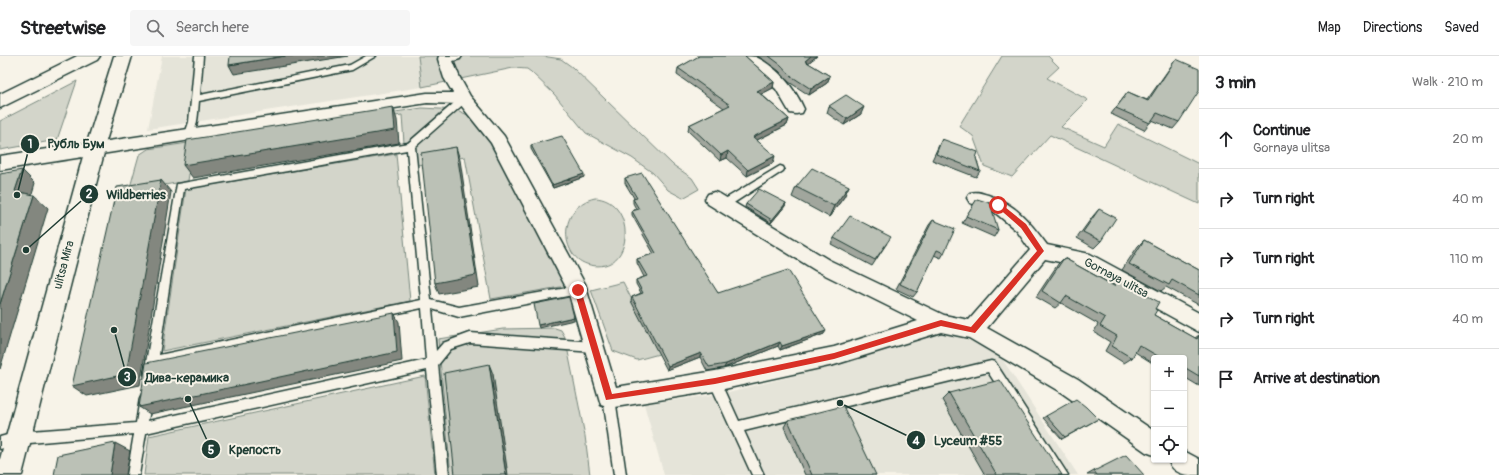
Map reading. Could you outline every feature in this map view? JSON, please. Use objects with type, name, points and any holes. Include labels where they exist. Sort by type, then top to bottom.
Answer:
[{"type":"main road","points":[[0,102],[91,56]]},
{"type":"main road","name":"ulitsa Mira","points":[[9,475],[9,441],[123,56]]},
{"type":"main road","points":[[0,163],[95,148]]},
{"type":"street","points":[[745,56],[786,89],[793,100],[796,109]]},
{"type":"street","points":[[448,57],[452,78],[464,99],[498,140],[578,290],[609,398],[715,381],[834,356],[941,323]]},
{"type":"street","points":[[95,148],[427,98],[464,99]]},
{"type":"street","points":[[973,330],[1041,251],[1024,226],[998,205],[976,198]]},
{"type":"street","points":[[718,202],[822,265],[941,323],[973,330],[1070,386],[1151,442]]},
{"type":"street","name":"Gornaya ulitsa","points":[[1041,251],[1083,259],[1199,323]]},
{"type":"street","points":[[1185,463],[1199,472]]},
{"type":"lane","points":[[189,134],[193,122],[200,56]]},
{"type":"lane","points":[[195,99],[352,67],[372,56]]},
{"type":"lane","points":[[133,475],[180,186],[412,146],[464,99]]},
{"type":"lane","points":[[412,146],[443,475]]},
{"type":"lane","points":[[718,202],[780,169]]},
{"type":"lane","points":[[152,361],[426,303],[459,312],[578,290]]},
{"type":"lane","points":[[9,441],[141,428],[432,364],[447,346],[470,338],[594,346]]},
{"type":"lane","points":[[736,427],[992,366],[1062,475]]},
{"type":"lane","points":[[715,381],[758,475]]},
{"type":"lane","points":[[609,398],[620,475]]},
{"type":"shaded area","points":[[162,56],[418,56],[422,87],[148,129]]},
{"type":"shaded area","points":[[418,56],[542,56],[561,59],[572,67],[673,165],[692,178],[699,189],[683,198],[668,190],[653,173],[632,158],[586,133],[554,94],[527,69],[513,68],[422,87]]},
{"type":"shaded area","points":[[1002,56],[1048,56],[1059,67],[1047,78],[1088,100],[1061,127],[1104,146],[1118,124],[1199,164],[1199,204],[1050,135],[1012,177],[984,166],[973,136],[959,126]]},
{"type":"shaded area","points":[[77,81],[57,140],[0,150],[0,121]]},
{"type":"shaded area","points":[[422,108],[457,110],[474,118],[492,143],[566,286],[491,299],[465,157],[417,165],[413,142],[404,143],[402,115],[193,146],[188,181],[129,191],[139,155],[148,149]]},
{"type":"shaded area","points":[[396,154],[410,301],[162,351],[186,189]]},
{"type":"shaded area","points":[[595,198],[609,202],[618,211],[624,223],[625,236],[622,249],[616,259],[605,265],[590,265],[580,260],[572,253],[568,243],[567,232],[569,221],[574,211],[583,203]]},
{"type":"shaded area","points":[[623,282],[659,354],[637,360],[613,351],[591,290]]},
{"type":"shaded area","points":[[555,328],[561,330],[565,337],[585,436],[590,475],[451,475],[438,339],[503,329]]},
{"type":"shaded area","points":[[940,332],[995,348],[1078,475],[664,475],[644,404],[720,394],[834,366]]},
{"type":"shaded area","points":[[425,376],[435,475],[144,475],[149,436]]},
{"type":"building","points":[[230,56],[285,56],[229,65]]},
{"type":"building","points":[[699,56],[745,56],[774,82],[757,91],[789,119],[753,137],[775,156],[748,170],[728,151],[721,155],[689,125],[730,105],[678,68]]},
{"type":"building","points":[[769,56],[811,56],[805,61],[830,76],[811,89],[791,76],[781,65]]},
{"type":"building","points":[[1176,59],[1199,69],[1199,91],[1179,122],[1157,113],[1150,123],[1116,108],[1128,92],[1148,101]]},
{"type":"building","points":[[846,95],[864,107],[847,119],[829,106]]},
{"type":"building","points":[[393,107],[395,130],[183,165],[187,140]]},
{"type":"building","points":[[562,136],[584,174],[552,185],[531,145]]},
{"type":"building","points":[[942,139],[978,152],[976,158],[980,171],[936,154]]},
{"type":"building","points":[[456,147],[476,275],[435,283],[421,153]]},
{"type":"building","points":[[812,168],[849,186],[834,206],[796,187]]},
{"type":"building","points":[[22,170],[15,191],[34,195],[0,304],[0,174]]},
{"type":"building","points":[[642,173],[718,293],[788,270],[826,331],[782,346],[780,342],[726,364],[709,367],[701,353],[668,366],[632,297],[643,293],[636,280],[647,276],[637,259],[656,253],[632,211],[639,209],[633,199],[637,198],[625,178]]},
{"type":"building","points":[[161,180],[126,374],[72,386],[117,187]]},
{"type":"building","points":[[759,189],[786,203],[772,220],[746,204]]},
{"type":"building","points":[[977,199],[990,203],[998,230],[966,216]]},
{"type":"building","points":[[1099,209],[1116,218],[1101,241],[1083,232]]},
{"type":"building","points":[[850,216],[891,237],[875,260],[834,238]]},
{"type":"building","points":[[933,220],[955,229],[944,253],[937,250],[917,292],[900,284]]},
{"type":"building","points":[[1144,240],[1199,270],[1199,295],[1172,280],[1169,285],[1129,264]]},
{"type":"building","points":[[1064,258],[1114,286],[1118,280],[1159,302],[1155,309],[1157,310],[1154,315],[1197,339],[1199,335],[1199,376],[1187,369],[1187,355],[1156,355],[1139,345],[1132,358],[1112,346],[1117,336],[1100,326],[1105,318],[1066,296],[1061,303],[1042,291]]},
{"type":"building","points":[[569,297],[574,317],[538,325],[534,304]]},
{"type":"building","points":[[394,313],[397,352],[139,407],[146,363]]},
{"type":"building","points":[[489,364],[506,475],[455,475],[444,373]]},
{"type":"building","points":[[1000,380],[1062,475],[997,475],[949,393]]},
{"type":"building","points":[[1076,399],[1098,419],[1065,437],[1046,416]]},
{"type":"building","points":[[843,406],[876,475],[812,475],[788,420]]},
{"type":"building","points":[[115,443],[110,475],[54,475],[58,455]]},
{"type":"building","points":[[1126,455],[1144,475],[1097,475],[1094,471]]},
{"type":"place","name":"Рубль Бум","points":[[17,195]]},
{"type":"place","name":"Wildberries","points":[[26,250]]},
{"type":"place","name":"Дива-керамика","points":[[114,330]]},
{"type":"place","name":"Крепость","points":[[188,399]]},
{"type":"place","name":"Lyceum #55","points":[[840,403]]},
{"type":"route","points":[[578,290],[609,398],[715,381],[834,356],[941,323],[973,330],[1041,251],[1024,226],[998,205]]}]
